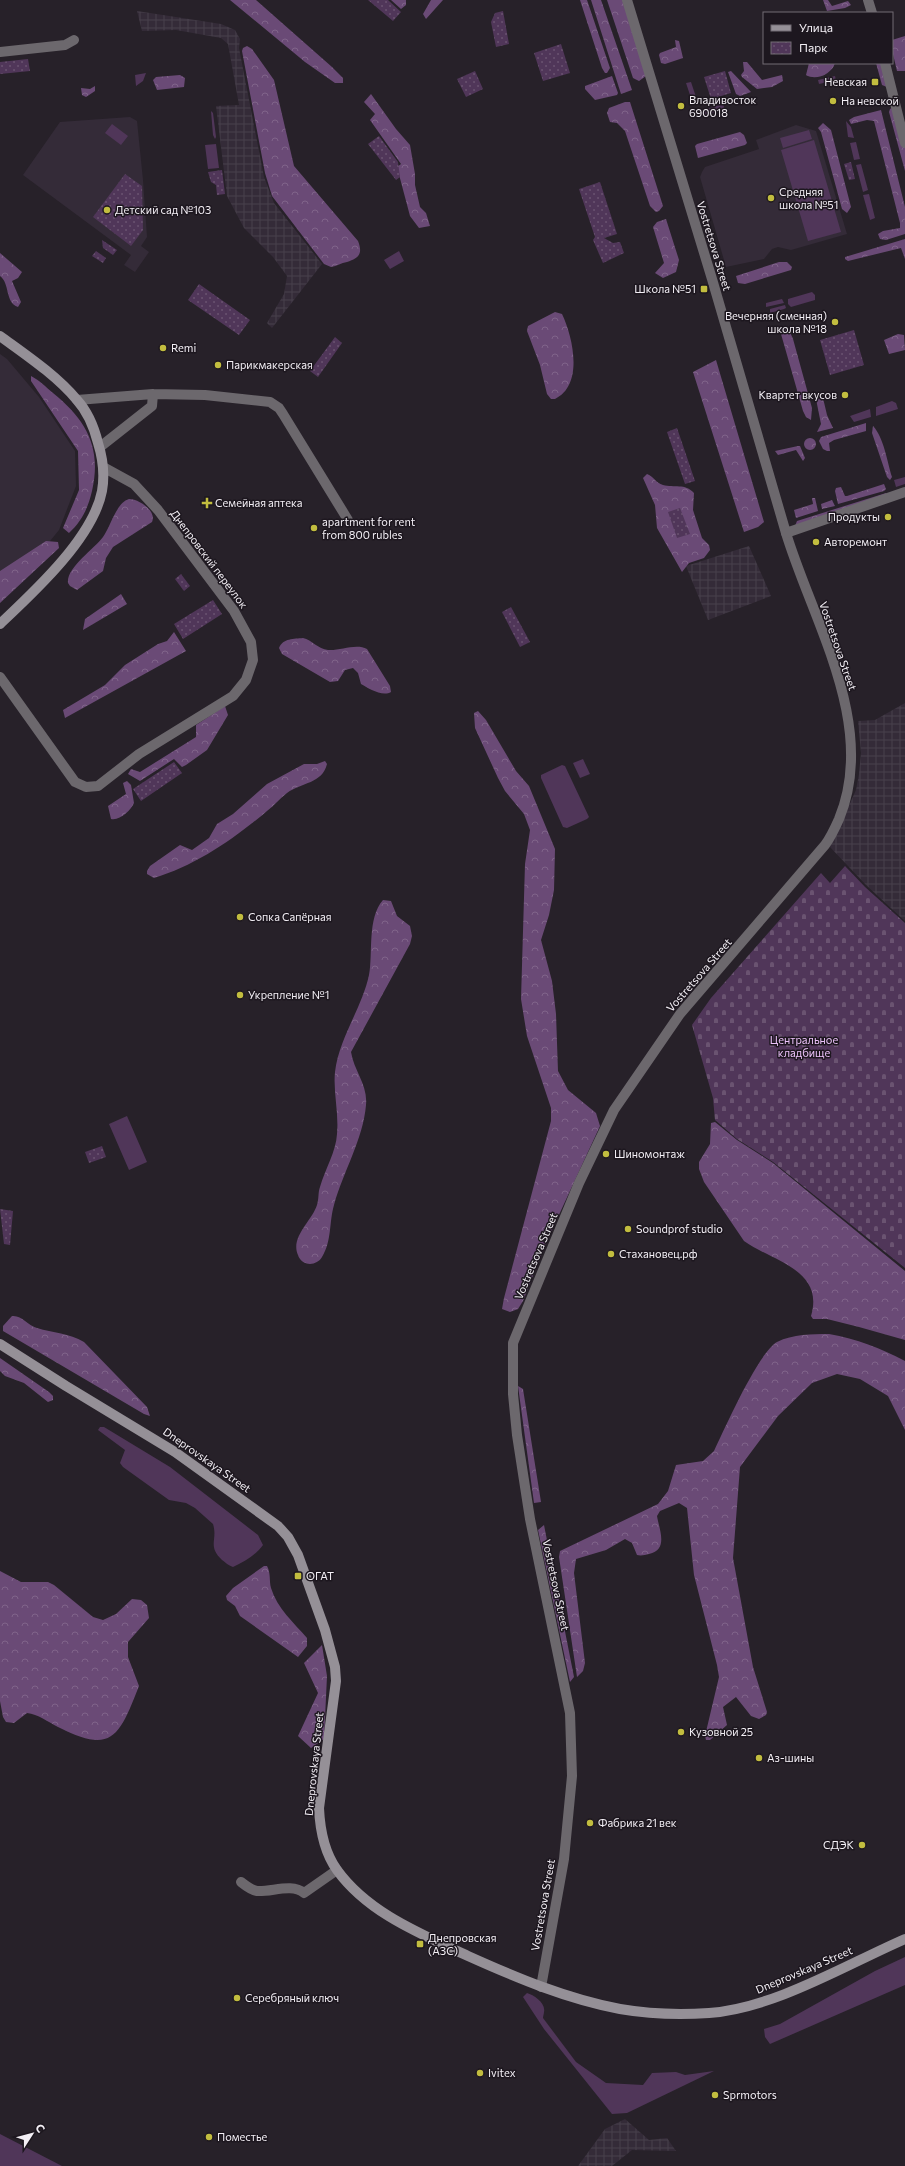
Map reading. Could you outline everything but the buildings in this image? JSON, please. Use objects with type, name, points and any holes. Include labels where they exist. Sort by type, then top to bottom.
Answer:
[{"type":"main road","points":[[0,336],[30,358],[77,400],[90,419],[100,447],[104,479],[100,498],[83,533],[49,575],[0,624]]},
{"type":"main road","name":"Dneprovskaya Street","points":[[0,1344],[175,1452],[260,1512],[278,1526],[288,1537],[298,1556],[320,1615],[335,1667],[336,1681],[320,1808],[320,1827],[325,1846],[337,1870],[358,1893],[410,1929],[562,1995],[640,2012],[710,2013],[736,2009],[770,2000],[905,1939]]},
{"type":"street","name":"Vostretsova Street","points":[[541,1987],[564,1859],[572,1776],[570,1713],[530,1519],[517,1435],[513,1394],[513,1343],[579,1183],[614,1110],[680,1014],[825,846],[842,810],[849,789],[852,752],[846,709],[836,672],[786,533],[712,279],[627,0]]},
{"type":"street","points":[[868,0],[872,12]]},
{"type":"street","points":[[0,52],[65,45],[74,40]]},
{"type":"street","points":[[884,64],[905,143]]},
{"type":"street","points":[[77,400],[153,394],[217,396],[275,404],[291,426],[348,520]]},
{"type":"street","points":[[100,447],[152,406],[153,394]]},
{"type":"street","name":"Днепровский переулок","points":[[0,677],[75,782],[86,787],[98,786],[139,754],[233,696],[241,688],[250,673],[253,652],[251,642],[234,610],[158,510],[134,484],[103,467]]},
{"type":"street","points":[[786,533],[905,492]]},
{"type":"street","points":[[241,1882],[250,1889],[257,1891],[296,1889],[304,1893],[337,1870]]},
{"type":"shaded area","points":[[137,11],[221,24],[235,30],[240,39],[239,48],[264,177],[274,203],[322,264],[272,328],[267,323],[284,294],[287,276],[273,257],[244,228],[227,196],[216,106],[239,105],[228,44],[221,38],[176,30],[142,31]]},
{"type":"shaded area","name":"Детский сад №103","points":[[130,117],[137,121],[143,180],[147,237],[141,246],[149,252],[135,272],[124,265],[131,255],[23,175],[60,122]]},
{"type":"shaded area","name":"Средняя школа №51","points":[[796,125],[816,131],[847,234],[791,250],[778,247],[772,249],[764,259],[726,267],[700,177],[702,172],[705,167],[759,149],[756,140]]},
{"type":"shaded area","points":[[0,354],[7,359],[39,397],[75,451],[76,486],[59,530],[29,567],[0,598]]},
{"type":"shaded area","points":[[749,546],[771,596],[708,620],[686,566]]},
{"type":"shaded area","points":[[905,703],[905,921],[866,885],[830,847],[856,790],[861,753],[858,721],[875,720]]},
{"type":"shaded area","points":[[625,2119],[649,2140],[667,2138],[676,2151],[632,2150],[612,2166],[578,2166],[605,2129]]},
{"type":"green space","points":[[230,0],[256,0],[332,67],[343,78],[343,83],[335,83],[305,62]]},
{"type":"green space","points":[[368,0],[388,0],[401,12],[393,21]]},
{"type":"green space","points":[[391,0],[406,0],[406,5],[401,9]]},
{"type":"green space","points":[[431,0],[443,0],[426,19],[423,14]]},
{"type":"green space","points":[[580,0],[587,0],[610,68],[607,73],[605,73],[602,68]]},
{"type":"green space","points":[[591,0],[601,0],[632,90],[621,94]]},
{"type":"green space","points":[[607,0],[623,0],[646,76],[639,81],[633,78]]},
{"type":"green space","points":[[823,0],[828,0],[832,6],[848,1],[851,5],[845,8],[827,11]]},
{"type":"green space","points":[[503,11],[509,44],[496,47],[491,22],[495,13]]},
{"type":"green space","points":[[905,36],[905,71],[897,71],[893,54],[893,40]]},
{"type":"green space","points":[[675,40],[679,41],[683,58],[665,64],[661,63],[660,53],[676,47]]},
{"type":"green space","points":[[561,44],[570,73],[543,81],[534,53]]},
{"type":"green space","points":[[247,46],[252,49],[274,80],[294,166],[358,241],[360,252],[354,259],[331,267],[324,264],[272,196],[265,173],[242,51],[243,48]]},
{"type":"green space","points":[[28,59],[30,71],[0,74],[0,62]]},
{"type":"green space","points":[[743,62],[747,62],[762,80],[782,75],[783,81],[772,87],[757,89],[742,77],[741,75],[744,71]]},
{"type":"green space","points":[[809,64],[834,64],[831,70],[819,77],[810,77],[806,75]]},
{"type":"green space","points":[[876,64],[883,64],[887,87],[882,85]]},
{"type":"green space","points":[[475,71],[483,89],[466,97],[457,79]]},
{"type":"green space","points":[[725,71],[731,93],[711,99],[704,77]]},
{"type":"green space","points":[[731,71],[751,92],[740,96],[736,94],[728,72]]},
{"type":"green space","points":[[146,73],[143,81],[136,86],[135,75]]},
{"type":"green space","points":[[180,75],[185,78],[184,87],[157,90],[153,80],[156,77]]},
{"type":"green space","points":[[612,76],[618,93],[617,95],[595,100],[585,89],[585,86]]},
{"type":"green space","points":[[835,76],[836,80],[819,84],[818,80]]},
{"type":"green space","points":[[691,82],[696,97],[691,98],[686,83]]},
{"type":"green space","points":[[95,86],[95,91],[86,97],[82,95],[81,88],[90,89]]},
{"type":"green space","points":[[371,94],[396,129],[410,145],[415,174],[415,185],[420,207],[426,213],[430,226],[419,228],[410,216],[397,167],[401,164],[370,120],[375,114],[364,102]]},
{"type":"green space","points":[[625,102],[630,102],[663,206],[656,212],[650,206],[625,131],[617,123],[610,122],[607,113],[609,108]]},
{"type":"green space","points":[[723,104],[725,110],[705,115],[704,110]]},
{"type":"green space","points":[[893,107],[905,148],[905,171],[889,112]]},
{"type":"green space","points":[[881,110],[905,207],[905,234],[886,240],[880,239],[878,234],[883,231],[900,228],[900,223],[874,121],[867,120],[851,124],[849,120],[854,117]]},
{"type":"green space","points":[[211,111],[213,113],[215,139],[213,135]]},
{"type":"green space","points":[[846,121],[851,127],[854,138],[848,137]]},
{"type":"green space","points":[[823,123],[831,130],[851,207],[847,213],[842,209],[821,132],[818,128]]},
{"type":"green space","points":[[112,124],[128,136],[121,145],[105,133]]},
{"type":"green space","points":[[809,130],[812,139],[783,148],[780,138]]},
{"type":"green space","points":[[740,132],[744,135],[747,143],[745,145],[698,158],[695,146],[697,144]]},
{"type":"green space","points":[[379,136],[398,162],[400,177],[396,180],[368,144]]},
{"type":"green space","points":[[814,140],[841,232],[808,241],[781,150]]},
{"type":"green space","points":[[856,142],[860,159],[854,160],[850,143]]},
{"type":"green space","points":[[216,144],[219,168],[208,169],[205,145]]},
{"type":"green space","points":[[851,162],[855,179],[849,180],[844,164]]},
{"type":"green space","points":[[861,164],[868,190],[863,192],[856,165]]},
{"type":"green space","points":[[222,170],[225,194],[217,195],[216,185],[211,182],[208,172]]},
{"type":"green space","points":[[125,174],[142,186],[143,230],[131,246],[93,217]]},
{"type":"green space","points":[[600,182],[617,234],[604,238],[613,243],[620,242],[624,253],[603,263],[593,240],[595,237],[579,189]]},
{"type":"green space","points":[[869,194],[875,218],[870,220],[863,195]]},
{"type":"green space","points":[[666,219],[679,260],[676,272],[663,278],[655,273],[664,263],[653,227],[657,222]]},
{"type":"green space","points":[[905,239],[905,259],[901,248],[848,261],[845,259],[845,257]]},
{"type":"green space","points":[[102,240],[117,250],[113,255],[103,248]]},
{"type":"green space","points":[[96,251],[106,258],[103,263],[92,256]]},
{"type":"green space","points":[[399,251],[404,261],[390,269],[384,260]]},
{"type":"green space","points":[[0,253],[22,272],[18,278],[12,281],[21,302],[18,307],[11,301],[5,283],[0,276]]},
{"type":"green space","points":[[779,262],[787,262],[792,267],[791,270],[745,284],[738,283],[736,276]]},
{"type":"green space","points":[[199,284],[250,320],[239,335],[188,300]]},
{"type":"green space","points":[[812,292],[815,295],[815,300],[791,307],[788,304],[788,299]]},
{"type":"green space","points":[[782,299],[784,303],[766,307],[766,303]]},
{"type":"green space","points":[[785,305],[786,308],[770,313],[770,309]]},
{"type":"green space","points":[[555,312],[562,314],[566,324],[570,335],[574,360],[570,383],[564,392],[555,399],[551,399],[547,394],[540,365],[527,331],[528,326]]},
{"type":"green space","points":[[783,328],[789,330],[793,339],[812,408],[811,420],[806,417],[803,411],[781,334]]},
{"type":"green space","points":[[854,330],[864,365],[830,375],[820,340]]},
{"type":"green space","points":[[898,334],[904,335],[905,350],[889,354],[884,340]]},
{"type":"green space","points":[[335,337],[342,343],[318,377],[310,371]]},
{"type":"green space","points":[[716,360],[764,522],[758,527],[744,532],[693,372]]},
{"type":"green space","points":[[31,376],[65,403],[82,424],[89,436],[93,448],[95,475],[92,491],[81,519],[69,533],[63,528],[79,490],[78,451],[31,381]]},
{"type":"green space","points":[[823,398],[827,415],[833,428],[817,432],[821,424],[816,399]]},
{"type":"green space","points":[[892,401],[896,403],[898,409],[876,416],[876,407]]},
{"type":"green space","points":[[870,409],[871,417],[854,422],[850,416]]},
{"type":"green space","points":[[866,423],[866,431],[834,440],[829,443],[830,451],[823,449],[819,441],[821,437]]},
{"type":"green space","points":[[873,426],[880,437],[885,450],[892,477],[890,480],[887,477],[872,433]]},
{"type":"green space","points":[[677,428],[695,481],[685,484],[667,432]]},
{"type":"green space","points":[[808,438],[812,438],[816,444],[812,450],[808,450],[804,446],[804,442]]},
{"type":"green space","points":[[800,446],[805,458],[803,461],[796,450],[778,455],[775,451]]},
{"type":"green space","points":[[647,474],[661,484],[687,488],[694,493],[693,510],[702,538],[709,545],[710,550],[704,558],[689,563],[682,572],[657,528],[655,505],[643,478]]},
{"type":"green space","points":[[905,477],[905,484],[896,487],[894,480]]},
{"type":"green space","points":[[884,484],[886,489],[884,491],[838,504],[835,491],[836,488],[841,487],[845,496],[847,496]]},
{"type":"green space","points":[[886,493],[887,495],[795,526],[797,521]]},
{"type":"green space","points":[[812,498],[815,498],[818,511],[796,518],[794,510],[813,504]]},
{"type":"green space","points":[[129,499],[142,503],[150,510],[153,518],[152,522],[113,547],[106,558],[103,571],[77,590],[70,586],[68,583],[71,571],[99,542],[117,510],[124,501]]},
{"type":"green space","points":[[832,500],[835,506],[822,509],[821,504]]},
{"type":"green space","points":[[680,508],[690,534],[677,538],[668,512]]},
{"type":"green space","points":[[46,541],[58,542],[59,548],[0,603],[0,571]]},
{"type":"green space","points":[[181,574],[190,586],[184,591],[175,579]]},
{"type":"green space","points":[[121,594],[127,604],[83,630],[85,619]]},
{"type":"green space","points":[[213,600],[222,614],[183,639],[174,624]]},
{"type":"green space","points":[[511,607],[530,642],[520,647],[502,612]]},
{"type":"green space","points":[[174,632],[186,651],[65,718],[63,710],[105,685],[125,665],[158,644],[167,641]]},
{"type":"green space","points":[[303,638],[321,648],[328,650],[353,647],[363,647],[367,649],[390,686],[391,692],[379,693],[361,684],[358,673],[353,668],[345,670],[338,681],[330,682],[282,654],[279,648],[283,642]]},
{"type":"green space","points":[[225,706],[228,715],[207,750],[186,765],[182,767],[174,759],[140,781],[128,774],[131,769],[140,772],[196,737],[196,725]]},
{"type":"green space","points":[[478,711],[486,720],[516,771],[529,786],[555,849],[554,890],[549,915],[541,940],[552,981],[556,1014],[558,1071],[568,1090],[596,1113],[600,1126],[545,1245],[523,1301],[518,1309],[510,1312],[502,1309],[504,1298],[551,1121],[551,1108],[527,1036],[521,999],[525,864],[530,830],[524,814],[505,791],[475,728],[474,713]]},
{"type":"green space","points":[[583,759],[590,774],[580,778],[573,763]]},
{"type":"green space","points":[[325,761],[327,764],[321,775],[311,782],[287,793],[270,809],[241,832],[214,850],[169,873],[154,878],[147,874],[150,866],[180,845],[192,850],[209,838],[217,824],[233,814],[267,784],[304,764],[317,764]]},
{"type":"green space","points":[[174,762],[182,773],[141,801],[133,789]]},
{"type":"green space","points":[[562,765],[565,766],[589,817],[567,828],[563,827],[541,778],[541,775]]},
{"type":"green space","points":[[127,781],[131,785],[134,803],[121,817],[111,819],[108,806],[126,794],[123,783]]},
{"type":"green space","name":"Центральное кладбище","points":[[845,866],[865,887],[905,923],[905,1268],[773,1162],[737,1139],[715,1120],[713,1098],[692,1025],[711,998],[821,873],[830,883]]},
{"type":"green space","points":[[383,900],[391,901],[397,916],[410,926],[412,936],[410,944],[351,1052],[365,1091],[366,1105],[364,1118],[357,1143],[334,1205],[329,1238],[325,1251],[320,1260],[310,1264],[303,1262],[300,1259],[296,1248],[297,1242],[299,1235],[317,1205],[319,1189],[335,1147],[337,1118],[335,1072],[337,1059],[366,987],[369,975],[373,926],[378,907]]},
{"type":"green space","points":[[127,1116],[147,1162],[129,1170],[109,1124]]},
{"type":"green space","points":[[715,1122],[737,1140],[773,1163],[905,1271],[905,1340],[827,1319],[813,1319],[811,1316],[813,1300],[810,1287],[803,1277],[793,1268],[744,1241],[704,1182],[699,1169],[699,1162],[710,1144],[711,1123]]},
{"type":"green space","points":[[102,1146],[106,1157],[89,1163],[85,1152]]},
{"type":"green space","points":[[0,1209],[13,1211],[10,1245],[4,1244]]},
{"type":"green space","points":[[12,1316],[19,1317],[37,1328],[67,1335],[84,1342],[147,1407],[150,1416],[144,1414],[3,1331],[3,1326]]},
{"type":"green space","points":[[809,1334],[829,1334],[868,1344],[905,1361],[905,1430],[888,1396],[860,1379],[837,1374],[812,1383],[778,1416],[740,1467],[733,1558],[753,1667],[767,1712],[766,1715],[759,1719],[751,1716],[736,1697],[723,1707],[727,1725],[710,1740],[706,1740],[705,1736],[719,1677],[694,1575],[687,1508],[679,1503],[660,1511],[657,1516],[661,1533],[661,1544],[655,1552],[637,1555],[632,1543],[625,1539],[606,1550],[576,1559],[574,1573],[585,1663],[583,1671],[577,1677],[559,1557],[560,1551],[658,1504],[668,1491],[676,1465],[703,1461],[714,1451],[752,1375],[769,1349],[777,1342],[783,1339]]},
{"type":"green space","points":[[0,1358],[49,1392],[53,1396],[53,1400],[48,1402],[24,1383],[5,1376],[0,1371]]},
{"type":"green space","points":[[518,1386],[523,1389],[541,1502],[534,1503]]},
{"type":"green space","points":[[100,1427],[104,1427],[170,1467],[258,1535],[263,1545],[253,1555],[233,1567],[226,1563],[215,1551],[213,1524],[195,1508],[186,1503],[169,1500],[123,1467],[120,1463],[125,1450],[98,1430]]},
{"type":"green space","points":[[544,1525],[574,1677],[570,1682],[538,1530]]},
{"type":"green space","points":[[264,1566],[267,1566],[271,1588],[277,1602],[286,1615],[307,1638],[307,1646],[298,1657],[240,1616],[235,1606],[227,1600],[226,1596],[233,1588]]},
{"type":"green space","points":[[0,1571],[21,1582],[48,1582],[54,1585],[93,1617],[103,1620],[116,1614],[132,1599],[141,1600],[147,1605],[149,1618],[128,1642],[128,1657],[139,1686],[126,1717],[112,1736],[103,1740],[91,1739],[76,1735],[39,1717],[27,1713],[14,1723],[6,1722],[3,1717],[0,1701]]},
{"type":"green space","points":[[322,1645],[327,1676],[324,1739],[311,1748],[298,1736],[318,1693],[304,1663]]},
{"type":"green space","points":[[905,1957],[905,1985],[770,2044],[765,2037],[764,2029],[780,2024],[875,1971]]},
{"type":"green space","points":[[527,1993],[541,2003],[544,2009],[543,2018],[576,2062],[606,2083],[643,2085],[652,2073],[676,2072],[685,2075],[714,2071],[627,2113],[612,2114],[544,2029],[523,1997]]},
{"type":"green space","points":[[0,2134],[62,2166],[0,2166]]},
{"type":"place","name":"Невская","points":[[875,82]]},
{"type":"place","name":"На невской","points":[[833,101]]},
{"type":"place","name":"Владивосток 690018","points":[[681,106]]},
{"type":"place","name":"Средняя школа №51","points":[[771,198]]},
{"type":"place","name":"Детский сад №103","points":[[107,210]]},
{"type":"place","name":"Школа №51","points":[[704,289]]},
{"type":"place","name":"Вечерняя (сменная) школа №18","points":[[835,322]]},
{"type":"place","name":"Remi","points":[[163,348]]},
{"type":"place","name":"Парикмакерская","points":[[218,365]]},
{"type":"place","name":"Квартет вкусов","points":[[845,395]]},
{"type":"place","name":"Семейная аптека","points":[[207,503]]},
{"type":"place","name":"Продукты","points":[[888,517]]},
{"type":"place","name":"apartment for rent from 800 rubles","points":[[314,528]]},
{"type":"place","name":"Авторемонт","points":[[816,542]]},
{"type":"place","name":"Сопка Сапёрная","points":[[240,917]]},
{"type":"place","name":"Укрепление №1","points":[[240,995]]},
{"type":"place","name":"Шиномонтаж","points":[[606,1154]]},
{"type":"place","name":"Soundprof studio","points":[[628,1229]]},
{"type":"place","name":"Стахановец.рф","points":[[611,1254]]},
{"type":"place","name":"ОГАТ","points":[[298,1576]]},
{"type":"place","name":"Кузовной 25","points":[[681,1732]]},
{"type":"place","name":"Аз-шины","points":[[759,1758]]},
{"type":"place","name":"Фабрика 21 век","points":[[590,1823]]},
{"type":"place","name":"СДЭК","points":[[862,1845]]},
{"type":"place","name":"Днепровская (АЗС)","points":[[420,1944]]},
{"type":"place","name":"Серебряный ключ","points":[[237,1998]]},
{"type":"place","name":"Ivitex","points":[[480,2073]]},
{"type":"place","name":"Sprmotors","points":[[715,2095]]},
{"type":"place","name":"Поместье","points":[[209,2137]]}]
